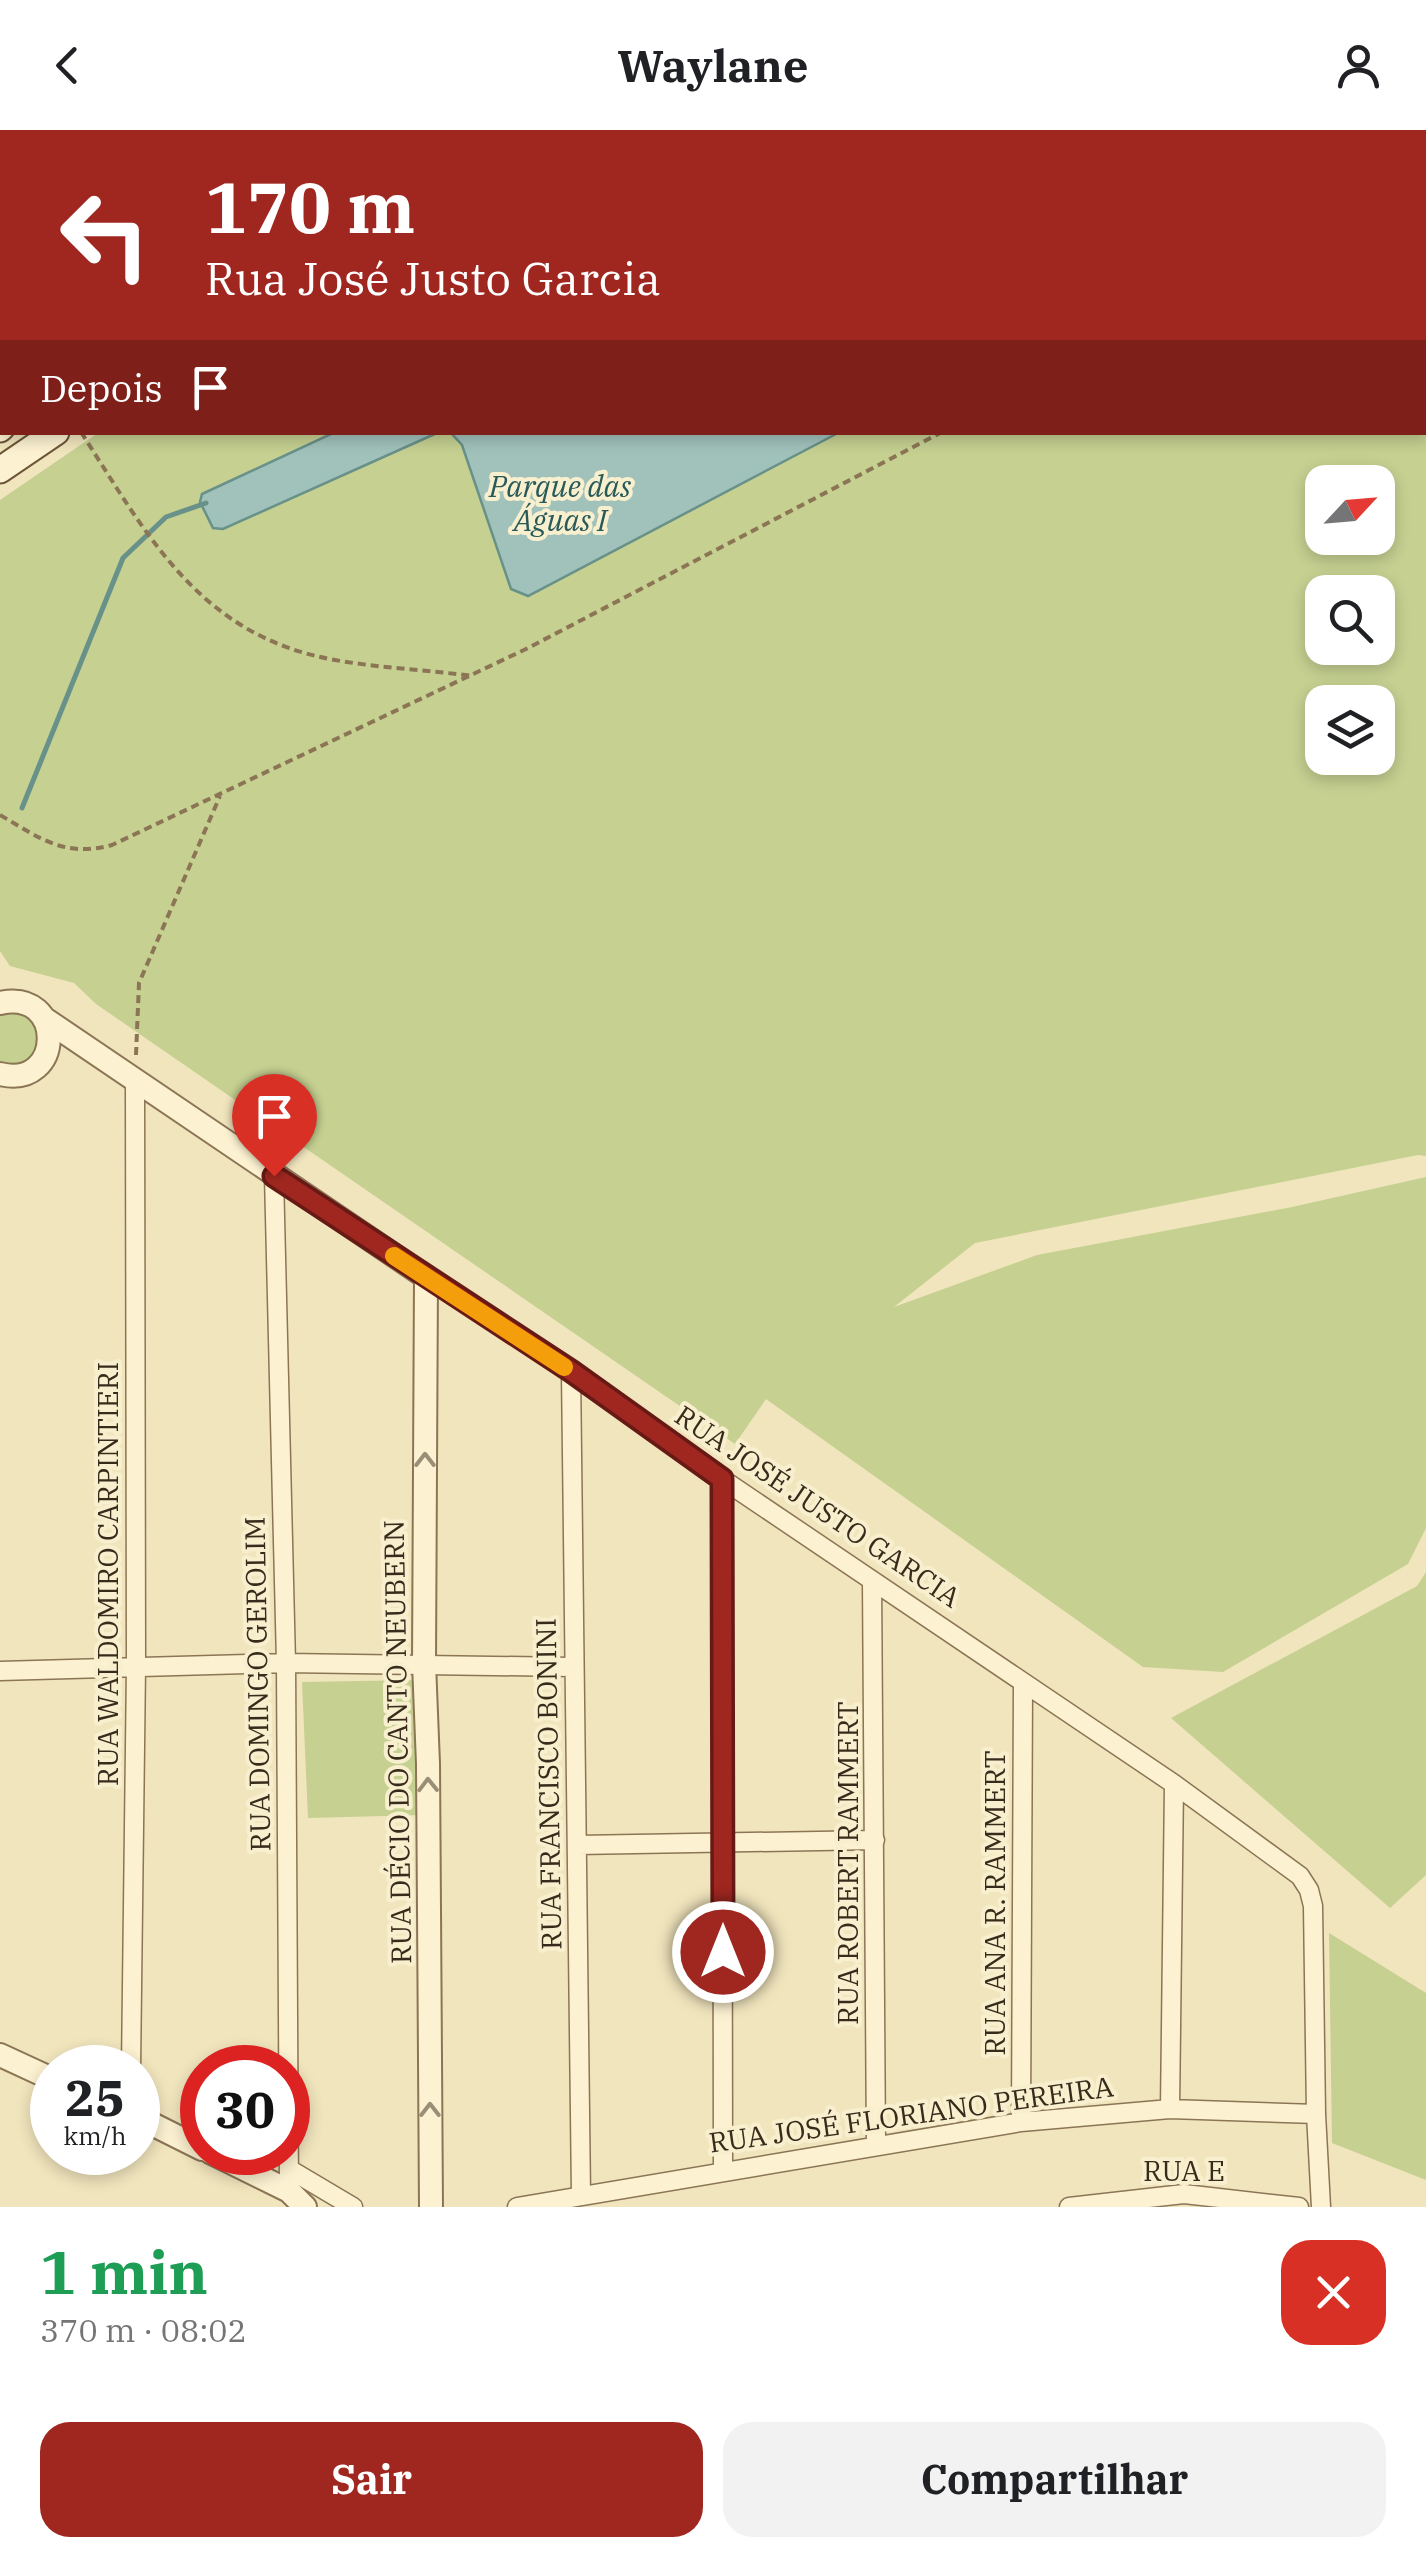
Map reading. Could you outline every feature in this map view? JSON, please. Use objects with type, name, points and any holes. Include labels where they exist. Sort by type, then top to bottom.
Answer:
[{"type":"main road","points":[[0,470],[52,435]]},
{"type":"street","name":"RUA JOSÉ JUSTO GARCIA","points":[[5,997],[37,1010],[274,1176],[571,1371],[722,1479],[1174,1784],[1300,1876],[1313,1906],[1316,2114]]},
{"type":"street","points":[[0,1074],[18,1076],[29,1072],[46,1055],[50,1043],[45,1019]]},
{"type":"street","points":[[46,1055],[99,1054]]},
{"type":"street","name":"RUA WALDOMIRO CARPINTIERI","points":[[130,2045],[136,1666],[135,1081]]},
{"type":"street","name":"RUA DOMINGO GEROLIM","points":[[274,1176],[295,2189]]},
{"type":"street","name":"RUA DÉCIO DO CANTO NEUBERN","points":[[426,1277],[424,1664],[429,1841],[430,2207]]},
{"type":"street","name":"RUA FRANCISCO BONINI","points":[[571,1371],[581,2196]]},
{"type":"street","points":[[722,1479],[723,2171]]},
{"type":"street","name":"RUA ROBERT RAMMERT","points":[[872,1580],[876,2146]]},
{"type":"street","points":[[0,1672],[286,1664],[572,1667]]},
{"type":"street","name":"RUA ANA R. RAMMERT","points":[[1021,2122],[1023,1684]]},
{"type":"street","points":[[1170,2109],[1174,1784]]},
{"type":"street","points":[[578,1845],[875,1840]]},
{"type":"street","points":[[0,2055],[30,2069]]},
{"type":"street","name":"RUA JOSÉ FLORIANO PEREIRA","points":[[517,2207],[1021,2122],[1170,2109],[1316,2114]]},
{"type":"street","points":[[1316,2114],[1320,2207]]},
{"type":"street","points":[[263,2175],[353,2207]]},
{"type":"street","name":"RUA E","points":[[1069,2207],[1184,2194],[1299,2207]]},
{"type":"path","points":[[83,435],[132,512],[188,586],[229,620],[282,646],[334,660],[472,676]]},
{"type":"path","points":[[0,815],[56,846],[82,850],[112,844],[472,676],[936,435]]},
{"type":"path","points":[[135,1081],[139,983],[220,796]]},
{"type":"green space","points":[[95,435],[1426,435],[1426,1156],[975,1243],[894,1307],[1037,1255],[1292,1207],[1426,1177],[1426,1528],[1408,1564],[1223,1672],[1143,1667],[766,1399],[735,1444],[96,1004],[74,983],[10,966],[0,951],[0,500]]},
{"type":"green space","points":[[0,1010],[31,1013],[42,1034],[35,1057],[14,1069],[0,1065]]},
{"type":"green space","points":[[1426,1572],[1426,1875],[1390,1908],[1171,1718],[1417,1586]]},
{"type":"green space","points":[[417,1680],[422,1815],[308,1818],[302,1682]]},
{"type":"green space","points":[[1329,1933],[1426,1993],[1426,2180],[1332,2143]]},
{"type":"water","name":"Parque das Águas I","points":[[329,435],[433,435],[223,529],[213,528],[200,502],[202,494]]},
{"type":"water","name":"Parque das Águas I","points":[[453,435],[834,435],[528,596],[511,589],[462,445]]},
{"type":"waterway","points":[[22,808],[123,558],[166,517],[206,503]]},
{"type":"slow traffic","points":[[394,1256],[564,1367]]},
{"type":"route","points":[[274,1176],[571,1371],[722,1479],[723,1952]]}]
